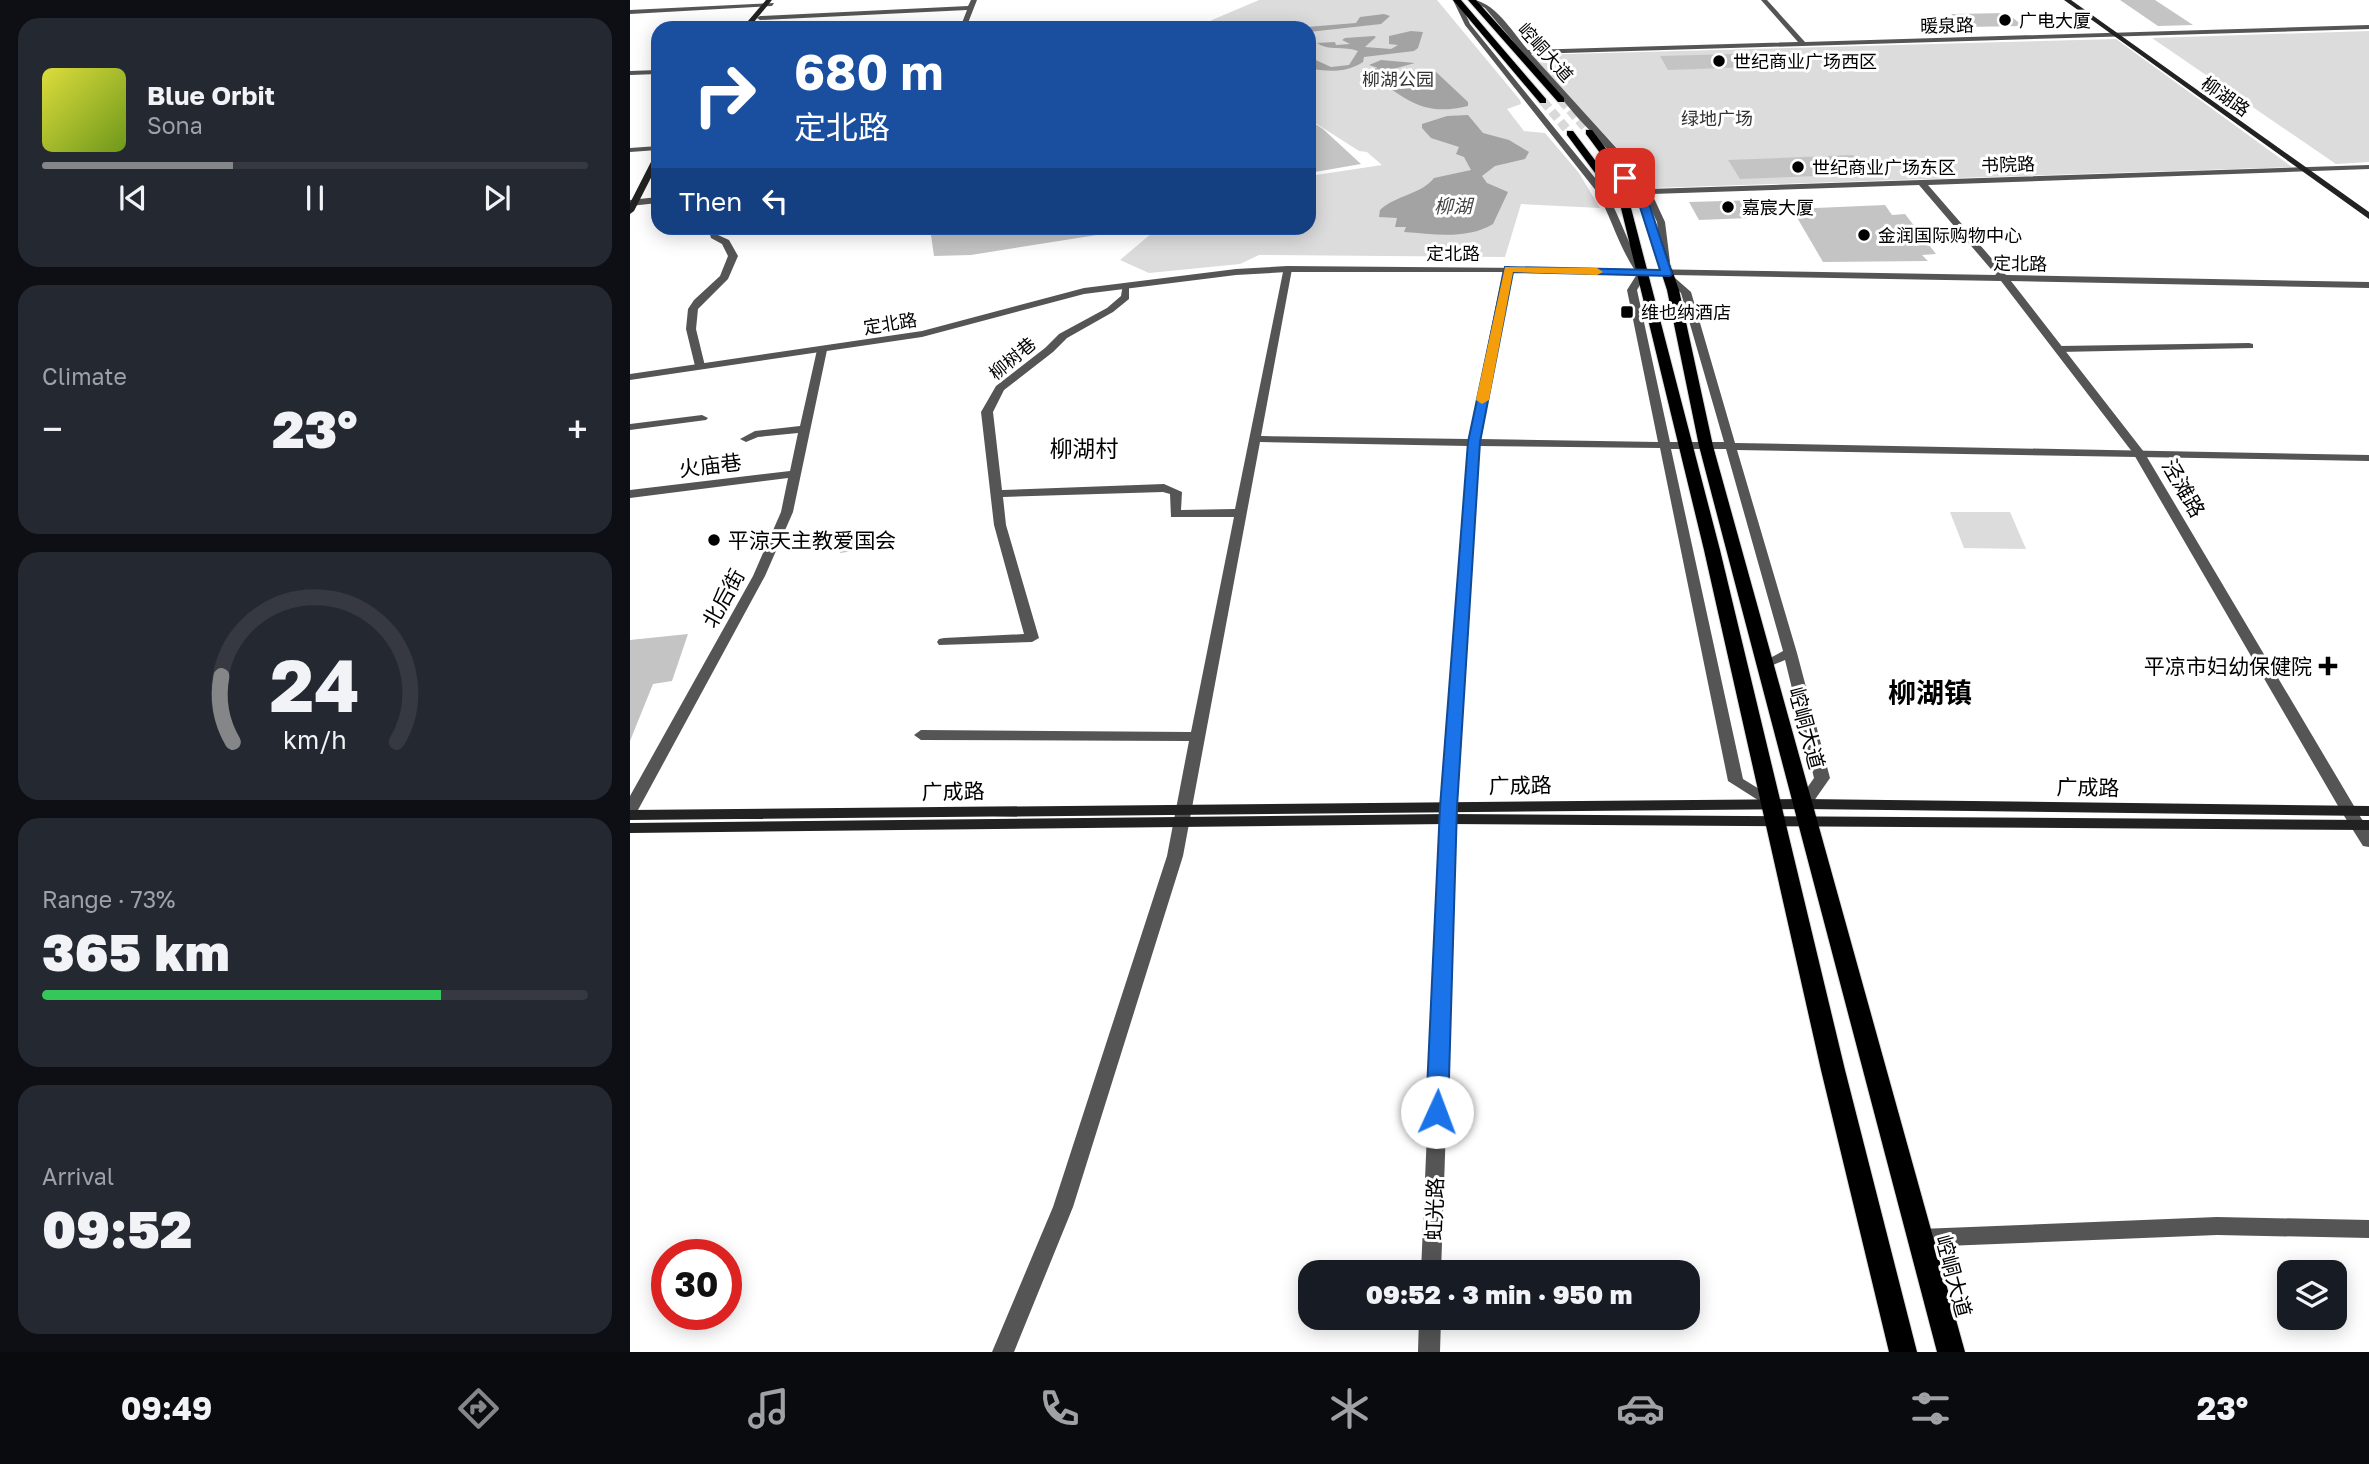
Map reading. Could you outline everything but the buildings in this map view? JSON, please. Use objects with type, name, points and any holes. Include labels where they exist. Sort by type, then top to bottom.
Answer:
[{"type":"main road","name":"崆峒大道","points":[[1457,0],[1543,101]]},
{"type":"main road","name":"崆峒大道","points":[[1473,0],[1561,100]]},
{"type":"main road","name":"柳湖路","points":[[2067,0],[2369,216]]},
{"type":"main road","name":"柳湖路","points":[[2079,0],[2369,205]]},
{"type":"main road","points":[[758,21],[770,2]]},
{"type":"main road","points":[[752,21],[770,2]]},
{"type":"main road","name":"崆峒大道","points":[[1589,132],[1645,207],[1673,290],[1706,446],[1951,1352]]},
{"type":"main road","points":[[1570,133],[1626,208],[1686,446],[1903,1352]]},
{"type":"main road","points":[[631,203],[651,161]]},
{"type":"main road","name":"广成路","points":[[630,828],[1448,813],[1807,813],[2359,821],[2369,811]]},
{"type":"main road","name":"广成路","points":[[630,812],[1183,816]]},
{"type":"street","points":[[1457,0],[1467,24],[1601,191],[1615,217],[1625,248],[1643,273],[1632,290],[1735,781],[1774,813]]},
{"type":"street","points":[[1473,0],[1487,7],[1628,165],[1647,192],[1661,222],[1667,274],[1686,292],[1790,653],[1822,778],[1807,813]]},
{"type":"street","points":[[1764,0],[1804,45]]},
{"type":"street","points":[[630,12],[770,2]]},
{"type":"street","points":[[760,18],[973,4],[966,21]]},
{"type":"street","name":"暖泉路","points":[[1525,52],[2117,37],[2369,27]]},
{"type":"street","points":[[630,74],[651,72]]},
{"type":"street","points":[[630,150],[651,148]]},
{"type":"street","name":"书院路","points":[[1647,192],[2369,167]]},
{"type":"street","name":"泾滩路","points":[[1922,183],[2004,279],[2138,452],[2369,842]]},
{"type":"street","points":[[631,203],[651,201]]},
{"type":"street","points":[[700,366],[691,333],[691,315],[697,302],[723,281],[733,256],[726,242],[714,235]]},
{"type":"street","points":[[1003,1352],[1063,1207],[1175,856],[1287,269]]},
{"type":"street","name":"定北路","points":[[630,377],[922,334],[1084,291],[1236,272],[1287,269],[1508,269],[2369,285]]},
{"type":"street","name":"虹光路","points":[[1432,1260],[1448,813],[1474,442],[1508,269]]},
{"type":"street","name":"柳树巷","points":[[944,642],[1032,639],[1000,525],[987,412],[1000,388],[1063,336],[1111,310],[1126,297],[1126,286]]},
{"type":"street","points":[[2059,349],[2249,346]]},
{"type":"street","name":"北后街","points":[[630,812],[759,576],[787,512],[822,350]]},
{"type":"street","points":[[630,427],[702,418]]},
{"type":"street","points":[[746,439],[755,434],[805,429]]},
{"type":"street","points":[[1254,439],[2369,458]]},
{"type":"street","name":"火庙巷","points":[[630,495],[795,474]]},
{"type":"street","points":[[996,494],[1164,488],[1176,492],[1175,514],[1241,513]]},
{"type":"street","points":[[1766,664],[1790,653]]},
{"type":"street","points":[[921,735],[1198,737]]},
{"type":"street","points":[[1920,1238],[2217,1226],[2369,1229]]},
{"type":"street","points":[[1429,1352],[1430,1330]]},
{"type":"green space","name":"柳湖公园","points":[[1259,0],[1437,0],[1520,100],[1521,104],[1507,109],[1524,131],[1545,133],[1579,173],[1600,208],[1521,204],[1505,257],[1259,255],[1240,264],[1149,273],[1120,260],[1150,235],[1316,235],[1316,175],[1382,165],[1367,152],[1359,151],[1316,123],[1316,21],[1212,20]]},
{"type":"green space","points":[[2369,31],[2369,162],[2336,164],[2152,38]]},
{"type":"green space","name":"绿地广场","points":[[2116,39],[2292,167],[1654,188],[1531,55]]},
{"type":"green space","points":[[1950,512],[2010,512],[2026,549],[1964,548]]},
{"type":"water","points":[[1384,14],[1390,16],[1381,24],[1316,31],[1316,26],[1356,23],[1360,17]]},
{"type":"water","points":[[1411,31],[1423,32],[1418,48],[1414,51],[1364,57],[1363,62],[1357,66],[1344,70],[1316,69],[1316,60],[1331,67],[1349,65],[1358,51],[1326,47],[1317,43],[1350,44],[1342,40],[1374,36],[1376,37],[1365,47],[1391,49],[1398,45],[1389,44],[1389,36]]},
{"type":"water","points":[[1381,60],[1415,63],[1386,71],[1385,76],[1391,78],[1388,80],[1390,82],[1419,81],[1435,71],[1468,102],[1468,106],[1437,109],[1413,102],[1365,71],[1378,68],[1369,65]]},
{"type":"water","name":"柳湖","points":[[1468,115],[1483,133],[1509,140],[1529,152],[1525,159],[1495,166],[1482,176],[1487,183],[1508,192],[1493,224],[1472,232],[1438,235],[1404,232],[1406,227],[1395,227],[1397,218],[1379,217],[1380,210],[1386,205],[1423,188],[1434,178],[1471,170],[1464,157],[1456,154],[1459,147],[1431,138],[1422,128],[1422,124],[1447,116]]},
{"type":"tunnel","points":[[1561,100],[1589,132]]},
{"type":"tunnel","points":[[1543,101],[1570,133]]},
{"type":"slow traffic","points":[[1482,400],[1508,269],[1597,272]]},
{"type":"place","name":"广电大厦","points":[[2005,20]]},
{"type":"place","name":"世纪商业广场西区","points":[[1719,61]]},
{"type":"place","name":"世纪商业广场东区","points":[[1798,167]]},
{"type":"place","name":"嘉宸大厦","points":[[1728,207]]},
{"type":"place","name":"金润国际购物中心","points":[[1864,235]]},
{"type":"place","name":"维也纳酒店","points":[[1627,312]]},
{"type":"place","name":"平涼天主教爱国会","points":[[714,540]]},
{"type":"place","name":"平凉市妇幼保健院","points":[[2328,666]]},
{"type":"district","name":"柳湖村","points":[[1084,448]]},
{"type":"district","name":"柳湖镇","points":[[1930,692]]},
{"type":"route","points":[[1437,1112],[1449,807],[1474,442],[1508,269],[1667,274],[1645,207],[1625,178]]}]
